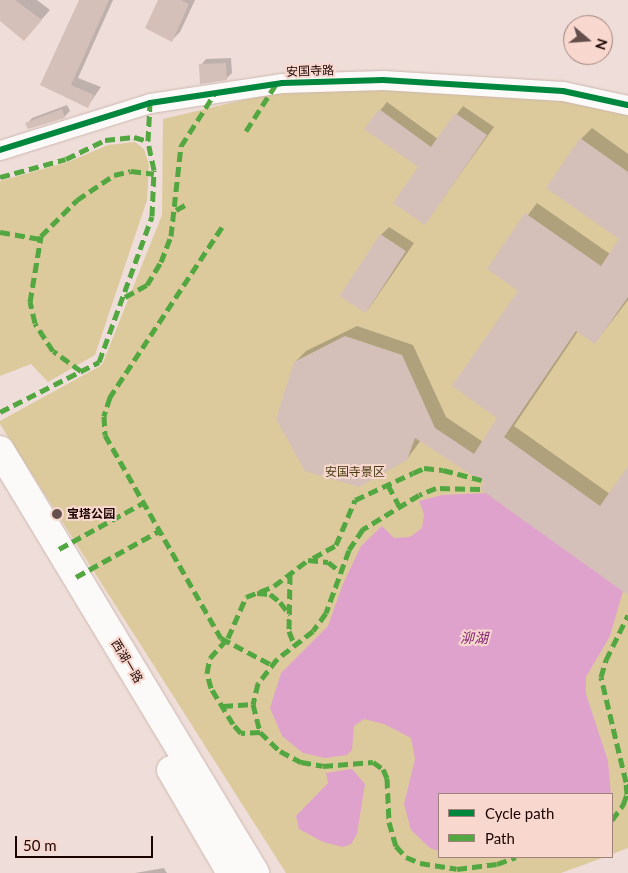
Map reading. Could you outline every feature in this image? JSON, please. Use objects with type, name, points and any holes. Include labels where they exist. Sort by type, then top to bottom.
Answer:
[{"type":"main road","name":"西湖一路","points":[[0,450],[255,873]]},
{"type":"main road","name":"西湖一路","points":[[0,483],[231,873]]},
{"type":"street","name":"安国寺路","points":[[0,150],[150,103],[282,83],[384,80],[563,92],[628,105]]},
{"type":"green space","name":"安国寺景区","points":[[387,87],[565,101],[628,114],[628,848],[613,854],[613,793],[438,793],[438,858],[602,858],[561,873],[286,873],[0,424],[0,421],[102,365],[162,215],[163,119],[282,91]]},
{"type":"green space","points":[[135,142],[144,149],[149,165],[147,200],[95,355],[48,382],[31,364],[0,376],[0,181],[68,162],[108,145]]},
{"type":"water","name":"泖湖","points":[[486,493],[623,591],[610,636],[586,677],[586,694],[608,761],[611,793],[438,793],[438,851],[430,848],[411,830],[404,804],[415,759],[411,738],[384,724],[364,719],[354,726],[352,750],[347,755],[325,758],[303,753],[282,736],[270,708],[281,673],[328,626],[343,584],[361,546],[382,526],[394,538],[410,537],[422,528],[424,514],[419,501],[442,495]]},
{"type":"water","points":[[352,769],[365,784],[357,834],[351,844],[343,847],[323,842],[299,829],[296,816],[328,783],[326,773]]},
{"type":"building","points":[[0,0],[15,0],[42,20],[24,41],[0,21]]},
{"type":"building","points":[[79,0],[109,0],[71,85],[94,95],[88,108],[40,85]]},
{"type":"building","points":[[158,0],[181,0],[189,4],[172,42],[145,28]]},
{"type":"building","points":[[226,63],[227,80],[200,84],[199,64]]},
{"type":"building","points":[[62,109],[65,118],[28,129],[25,123]]},
{"type":"building","points":[[379,109],[431,147],[455,113],[487,135],[425,225],[393,203],[418,167],[364,129]]},
{"type":"building","points":[[580,138],[628,172],[628,297],[595,344],[576,331],[504,437],[600,506],[628,466],[628,595],[480,489],[484,483],[415,438],[407,460],[359,487],[305,471],[276,419],[294,362],[345,336],[402,355],[435,428],[474,454],[497,418],[452,386],[518,291],[487,269],[525,213],[601,266],[619,239],[546,188]]},
{"type":"building","points":[[380,234],[406,251],[366,313],[340,296]]},
{"type":"marked path","points":[[246,131],[276,84]]},
{"type":"marked path","points":[[125,297],[147,285],[161,262],[171,236],[181,146],[215,93]]},
{"type":"marked path","points":[[0,412],[99,362],[152,216],[154,170],[148,141],[150,103]]},
{"type":"marked path","points":[[0,177],[66,159],[105,140],[134,137],[148,141]]},
{"type":"marked path","points":[[81,371],[53,351],[35,323],[30,302],[41,236],[77,200],[114,175],[131,171],[154,174]]},
{"type":"marked path","points":[[176,210],[187,204]]},
{"type":"marked path","points":[[222,227],[110,397],[104,416],[105,435],[221,638],[272,665]]},
{"type":"marked path","points":[[0,232],[40,239]]},
{"type":"marked path","points":[[313,558],[336,545],[355,500],[424,468],[443,470],[485,481]]},
{"type":"marked path","points":[[388,485],[399,506]]},
{"type":"marked path","points":[[480,489],[436,488],[419,495],[363,529],[349,550],[326,613],[313,631],[277,659],[258,683],[253,704],[260,732],[280,751],[301,762],[323,766],[373,762],[383,769],[387,778],[389,822],[396,846],[406,857],[420,863],[457,869],[497,864],[513,858]]},
{"type":"marked path","points":[[59,549],[143,503]]},
{"type":"marked path","points":[[76,577],[159,531]]},
{"type":"marked path","points":[[260,732],[241,733],[233,724],[211,688],[207,673],[210,658],[228,638],[246,597],[274,586],[308,560],[328,562],[341,572]]},
{"type":"marked path","points":[[290,574],[289,631],[294,644]]},
{"type":"marked path","points":[[257,593],[270,594],[280,602],[290,615]]},
{"type":"marked path","points":[[613,819],[623,805],[627,794],[626,782],[601,677],[606,660],[628,615]]},
{"type":"marked path","points":[[223,706],[253,704]]},
{"type":"cycle path","points":[[0,150],[150,103],[282,83],[383,80],[563,91],[628,105]]},
{"type":"place","name":"宝塔公园","points":[[57,514]]}]
